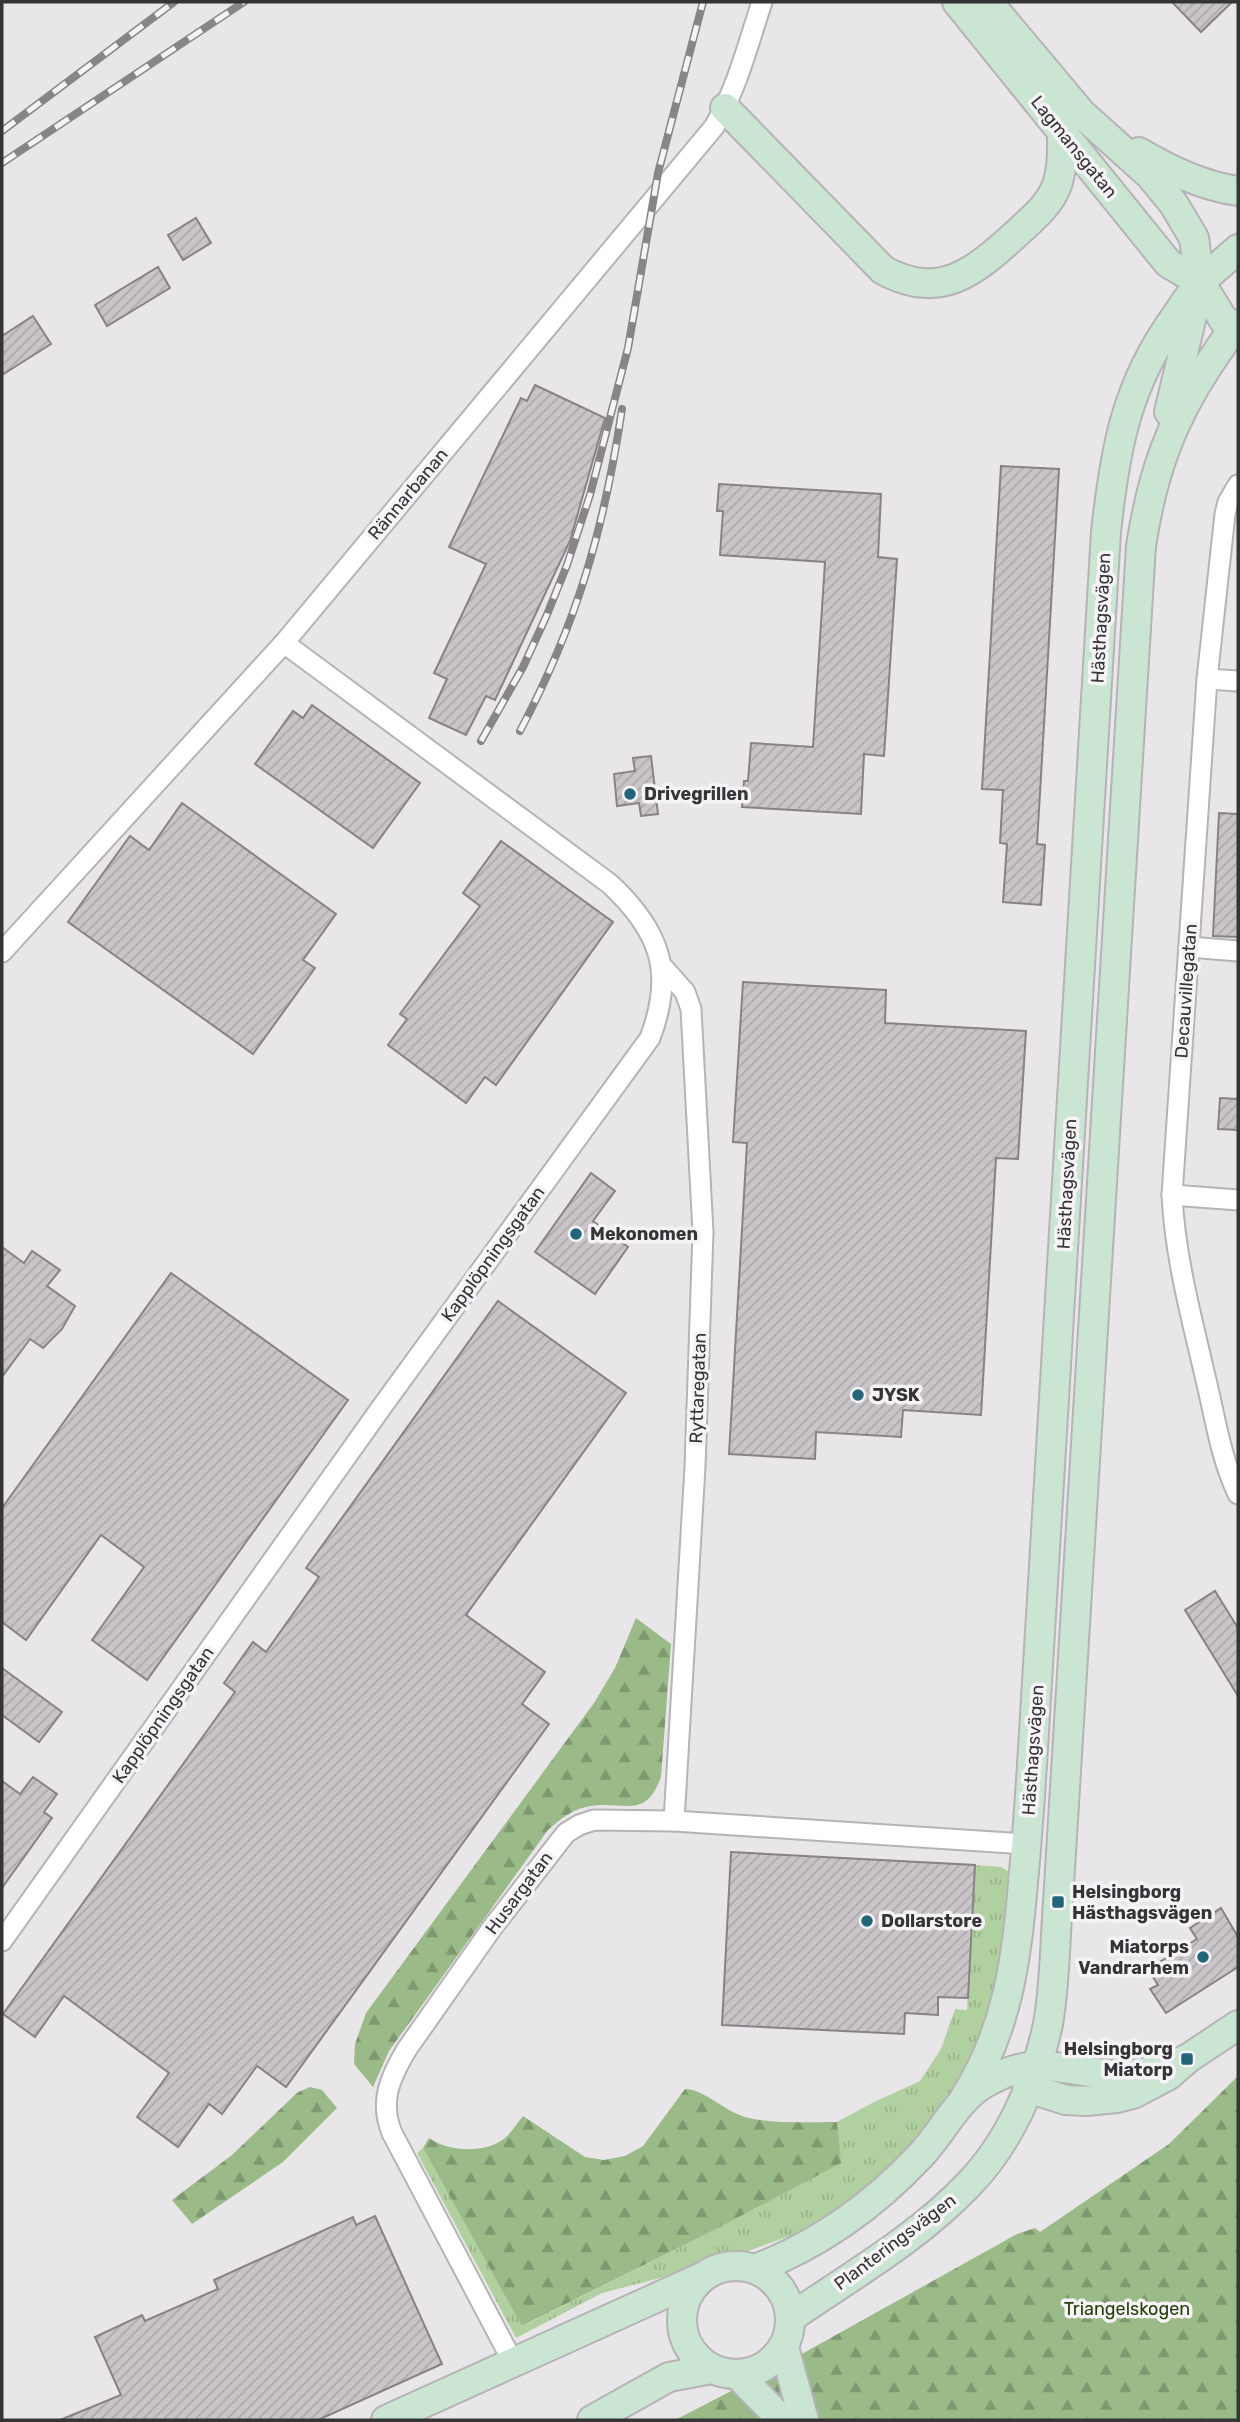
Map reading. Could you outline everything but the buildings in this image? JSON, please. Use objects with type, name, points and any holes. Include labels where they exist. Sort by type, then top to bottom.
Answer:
[{"type":"main road","name":"Lagmansgatan","points":[[957,2],[1168,263],[1200,282],[1236,332]]},
{"type":"main road","name":"Lagmansgatan","points":[[988,2],[1082,114],[1150,175],[1173,203],[1194,238],[1200,282]]},
{"type":"main road","points":[[726,108],[883,270],[908,282],[946,281],[972,271],[1042,210],[1056,187],[1061,168],[1062,131]]},
{"type":"main road","points":[[1100,130],[1170,170],[1238,191]]},
{"type":"main road","name":"Hästhagsvägen","points":[[965,2097],[991,2048],[1008,1995],[1017,1952],[1027,1844],[1105,546],[1113,470],[1123,421],[1139,378],[1160,338],[1200,282],[1238,249]]},
{"type":"main road","points":[[1154,479],[1200,282]]},
{"type":"main road","points":[[1236,332],[1238,298]]},
{"type":"main road","name":"Hästhagsvägen","points":[[1028,2073],[1048,2022],[1058,1902],[1141,546],[1154,479],[1183,405],[1236,332]]},
{"type":"main road","points":[[1008,1995],[1028,2073]]},
{"type":"main road","points":[[755,2269],[814,2242],[885,2192],[930,2146],[965,2097],[984,2083],[1028,2073],[1122,2075],[1151,2072],[1187,2059],[1238,2025]]},
{"type":"main road","name":"Planteringsvägen","points":[[790,2318],[901,2242],[961,2193],[996,2151],[1012,2124],[1028,2073]]},
{"type":"main road","points":[[386,2420],[722,2267],[733,2265],[755,2269],[776,2283],[784,2294],[790,2318],[789,2333],[777,2356],[759,2370],[669,2377],[592,2420]]},
{"type":"main road","points":[[702,2277],[692,2287],[682,2313],[682,2330],[688,2346],[698,2359],[725,2372],[782,2420]]},
{"type":"main road","points":[[784,2347],[804,2420]]},
{"type":"street","name":"Rännarbanan","points":[[2,952],[284,643],[714,127],[726,108],[762,2]]},
{"type":"street","name":"Decauvillegatan","points":[[1238,485],[1228,502],[1225,514],[1207,679],[1172,1195],[1175,1241],[1191,1315],[1219,1435],[1238,1494]]},
{"type":"street","name":"Kapplöpningsgatan","points":[[2,1941],[381,1408],[650,1038],[660,1010],[662,966],[649,931],[633,906],[610,884],[284,643]]},
{"type":"street","points":[[1207,679],[1238,681]]},
{"type":"street","points":[[1189,947],[1238,951]]},
{"type":"street","name":"Ryttaregatan","points":[[662,966],[685,992],[691,1009],[703,1232],[695,1467],[674,1821]]},
{"type":"street","points":[[1172,1195],[1238,1200]]},
{"type":"street","name":"Husargatan","points":[[513,2362],[392,2133],[385,2110],[387,2089],[394,2069],[442,1999],[511,1902],[566,1833],[594,1820],[674,1821],[1027,1844]]},
{"type":"green space","points":[[636,1618],[671,1644],[661,1777],[655,1790],[648,1799],[633,1806],[603,1805],[579,1809],[548,1830],[389,2051],[373,2087],[354,2064],[355,2044],[366,2013],[594,1703],[615,1668]]},
{"type":"green space","points":[[975,1865],[1001,1867],[1008,1871],[1011,1881],[1001,1970],[977,2050],[951,2096],[913,2145],[839,2207],[795,2234],[707,2266],[602,2293],[516,2338],[417,2153],[423,2148],[523,2326],[726,2224],[840,2163],[837,2122],[920,2081],[941,2049],[955,2009],[967,2010]]},
{"type":"green space","name":"Triangelskogen","points":[[1238,2076],[1238,2420],[675,2420],[791,2360],[1017,2234],[1035,2228],[1040,2232],[1169,2144]]},
{"type":"green space","points":[[310,2087],[322,2090],[337,2108],[283,2162],[192,2224],[172,2200],[232,2155],[298,2092]]},
{"type":"green space","points":[[685,2089],[700,2093],[749,2118],[782,2122],[837,2122],[841,2163],[522,2326],[423,2148],[429,2138],[456,2148],[488,2147],[505,2138],[523,2116],[585,2157],[604,2160],[625,2156],[643,2146]]},
{"type":"railway","points":[[2,131],[174,2]]},
{"type":"railway","points":[[2,163],[244,2]]},
{"type":"railway","points":[[481,741],[523,667],[546,617],[567,565],[590,495],[628,348],[658,173],[703,2]]},
{"type":"railway","points":[[520,731],[557,652],[586,575],[606,495],[622,409]]},
{"type":"place","name":"Drivegrillen","points":[[630,794]]},
{"type":"place","name":"Mekonomen","points":[[576,1234]]},
{"type":"place","name":"JYSK","points":[[858,1395]]},
{"type":"place","name":"Helsingborg Hästhagsvägen","points":[[1058,1902]]},
{"type":"place","name":"Dollarstore","points":[[867,1921]]},
{"type":"place","name":"Miatorps Vandrarhem","points":[[1203,1957]]},
{"type":"place","name":"Helsingborg Miatorp","points":[[1187,2059]]}]
